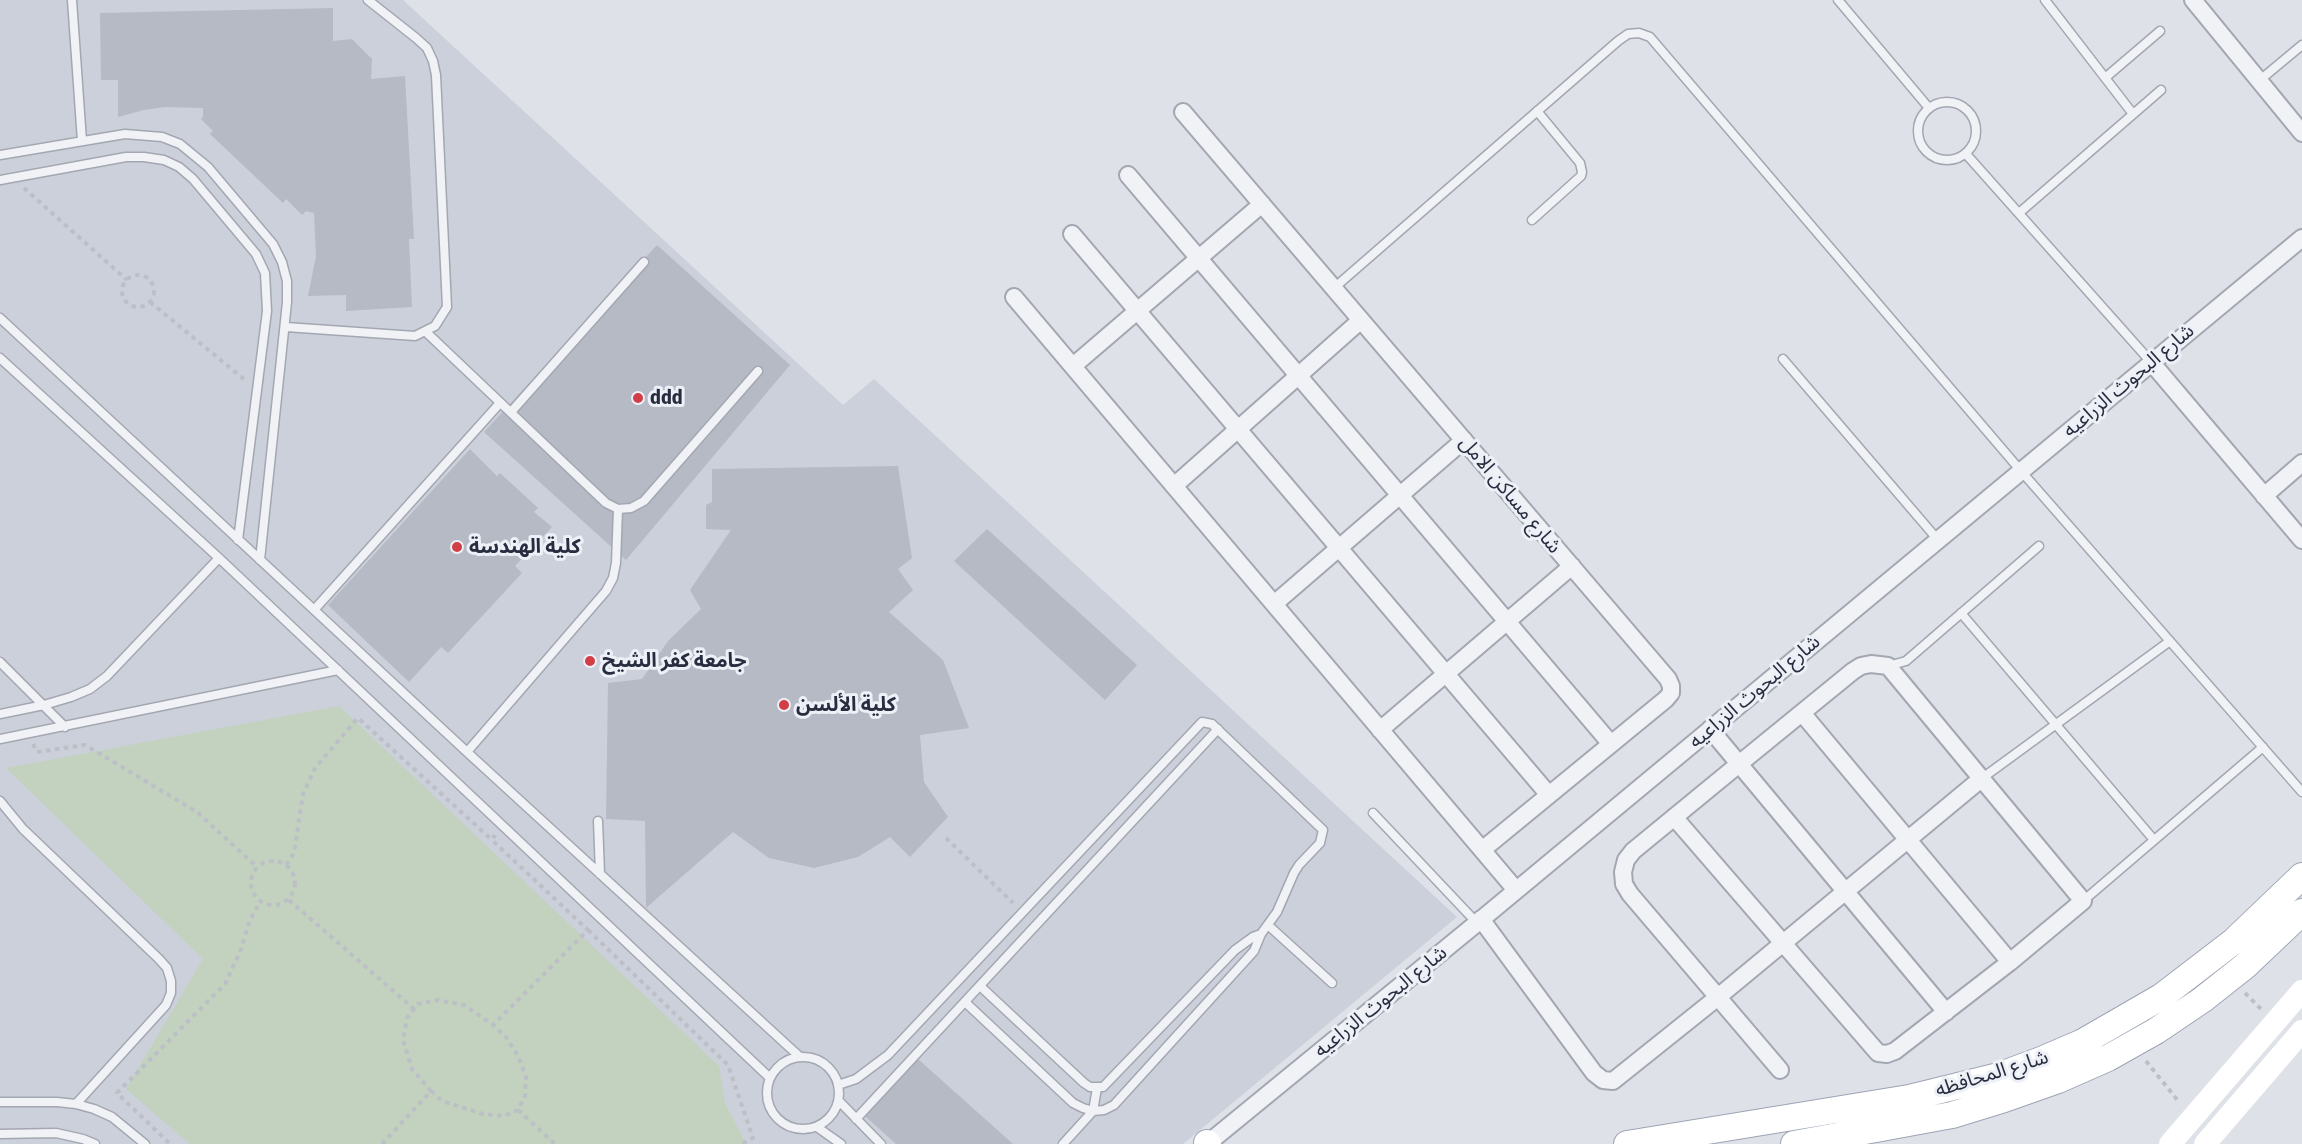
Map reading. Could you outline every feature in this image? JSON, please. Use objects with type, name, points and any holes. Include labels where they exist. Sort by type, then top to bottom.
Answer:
[{"type":"main road","name":"شارع المحافظه","points":[[1627,1144],[1910,1098],[1987,1079],[2041,1060],[2113,1026],[2162,997],[2234,941],[2302,876]]},
{"type":"main road","name":"شارع المحافظه","points":[[1794,1144],[1941,1117],[2004,1099],[2108,1058],[2202,1000],[2230,978],[2302,912]]},
{"type":"main road","points":[[2170,1144],[2302,991]]},
{"type":"main road","points":[[2205,1144],[2302,1031]]},
{"type":"street","points":[[2193,0],[2302,133]]},
{"type":"street","name":"شارع مساكن الامل","points":[[1184,112],[1572,566],[1671,686],[1671,693],[1666,699],[1482,850]]},
{"type":"street","points":[[1128,175],[1611,744]]},
{"type":"street","points":[[1073,366],[1262,204]]},
{"type":"street","points":[[1072,234],[1549,795]]},
{"type":"street","name":"شارع البحوث الزراعيه","points":[[1207,1144],[2302,238]]},
{"type":"street","points":[[1014,297],[1516,890]]},
{"type":"street","points":[[1174,486],[1361,320]]},
{"type":"street","points":[[2151,362],[2302,540]]},
{"type":"street","points":[[1274,604],[1464,440]]},
{"type":"street","points":[[2264,496],[2302,463]]},
{"type":"street","points":[[1380,730],[1572,566]]},
{"type":"street","points":[[1674,817],[1878,1053],[1887,1054],[1895,1051],[2010,962],[2083,901],[1888,666],[1871,664],[1862,666],[1739,764],[1674,817],[1634,851],[1626,860],[1623,872],[1624,884],[1630,894],[1780,1070]]},
{"type":"street","points":[[1802,713],[2010,962]]},
{"type":"street","points":[[1710,729],[1946,1012]]},
{"type":"street","points":[[1479,921],[1594,1073],[1603,1080],[1613,1081],[1622,1076],[1981,779]]},
{"type":"lane","points":[[72,0],[82,141]]},
{"type":"lane","points":[[286,327],[415,336],[435,326],[447,307],[436,75],[433,61],[427,48],[368,0]]},
{"type":"lane","points":[[1838,0],[1929,108]]},
{"type":"lane","points":[[2044,0],[2133,114]]},
{"type":"lane","points":[[2105,78],[2160,31]]},
{"type":"lane","points":[[1334,288],[1618,41],[1628,34],[1639,33],[1650,37],[2022,471],[2302,792]]},
{"type":"lane","points":[[2260,80],[2302,45]]},
{"type":"lane","points":[[2019,213],[2161,90]]},
{"type":"lane","points":[[1946,102],[1963,107],[1970,113],[1977,129],[1976,139],[1966,154],[1958,159],[1940,159],[1925,150],[1920,142],[1919,124],[1929,108],[1946,102]]},
{"type":"lane","points":[[1532,220],[1581,176],[1582,172],[1580,163],[1537,111]]},
{"type":"lane","points":[[0,155],[125,134],[162,137],[180,144],[195,155],[273,244],[282,262],[287,282],[286,327],[260,560]]},
{"type":"lane","points":[[1966,154],[2151,362]]},
{"type":"lane","points":[[0,180],[114,159],[144,157],[164,160],[179,167],[192,179],[256,254],[265,273],[267,311],[238,540]]},
{"type":"lane","points":[[511,412],[644,262]]},
{"type":"lane","points":[[0,318],[467,752],[800,1057]]},
{"type":"lane","points":[[426,332],[606,503],[618,509],[631,508],[644,501],[758,371]]},
{"type":"lane","points":[[0,358],[219,558],[770,1078]]},
{"type":"lane","points":[[1783,359],[1938,540]]},
{"type":"lane","points":[[315,610],[500,403]]},
{"type":"lane","points":[[467,752],[606,591],[613,578],[616,563],[618,509]]},
{"type":"lane","points":[[1888,666],[1906,661],[2039,546]]},
{"type":"lane","points":[[0,714],[71,697],[107,676],[219,558]]},
{"type":"lane","points":[[1961,613],[2154,840]]},
{"type":"lane","points":[[1981,779],[2170,641]]},
{"type":"lane","points":[[0,662],[65,727]]},
{"type":"lane","points":[[0,739],[338,670]]},
{"type":"lane","points":[[838,1085],[856,1079],[888,1055],[1202,722],[1207,722],[1218,729],[1323,830],[1320,843],[1294,873],[1269,926],[1261,934],[1254,951],[1247,960],[1122,1098],[1104,1110],[1093,1111],[1073,1103],[965,1002]]},
{"type":"lane","points":[[856,1119],[1218,729]]},
{"type":"lane","points":[[2083,901],[2263,747]]},
{"type":"lane","points":[[0,801],[22,829],[159,959],[167,968],[171,981],[171,993],[166,1005],[76,1104]]},
{"type":"lane","points":[[1373,813],[1479,921]]},
{"type":"lane","points":[[598,821],[600,874]]},
{"type":"lane","points":[[1269,926],[1332,983]]},
{"type":"lane","points":[[980,986],[1084,1083],[1097,1088],[1109,1083],[1235,950],[1252,937],[1261,934]]},
{"type":"lane","points":[[800,1057],[820,1061],[835,1076],[838,1085],[839,1101],[831,1117],[817,1127],[805,1130],[792,1128],[772,1114],[767,1096],[770,1078],[782,1063],[800,1057]]},
{"type":"lane","points":[[1064,1144],[1093,1111],[1097,1088]]},
{"type":"lane","points":[[839,1101],[881,1144]]},
{"type":"lane","points":[[0,1102],[76,1104],[112,1117],[145,1144]]},
{"type":"lane","points":[[817,1127],[841,1144]]},
{"type":"lane","points":[[0,1134],[56,1133],[83,1138],[95,1144]]},
{"type":"path","points":[[13,178],[127,280]]},
{"type":"path","points":[[138,275],[149,279],[154,290],[150,302],[140,307],[129,304],[123,296],[123,284],[127,280],[138,275]]},
{"type":"path","points":[[150,302],[257,390]]},
{"type":"path","points":[[286,865],[294,853],[303,794],[315,768],[358,718],[588,930],[728,1065],[753,1137],[742,1144]]},
{"type":"path","points":[[29,734],[37,752],[85,745],[197,812],[257,867]]},
{"type":"path","points":[[492,840],[502,824]]},
{"type":"path","points":[[946,838],[1022,911]]},
{"type":"path","points":[[271,861],[286,865],[295,878],[293,894],[289,900],[274,906],[260,902],[254,896],[250,881],[257,867],[271,861]]},
{"type":"path","points":[[289,900],[414,1009]]},
{"type":"path","points":[[169,1144],[117,1093],[225,984],[240,952],[250,920],[260,902]]},
{"type":"path","points":[[493,1025],[588,930]]},
{"type":"path","points":[[2230,978],[2274,1023]]},
{"type":"path","points":[[438,1000],[464,1005],[493,1025],[506,1037],[518,1056],[526,1077],[525,1096],[518,1110],[504,1116],[483,1114],[442,1101],[411,1069],[403,1040],[406,1018],[418,1004],[438,1000]]},
{"type":"path","points":[[2133,1044],[2192,1118]]},
{"type":"path","points":[[382,1144],[431,1091]]},
{"type":"path","points":[[518,1110],[555,1144]]},
{"type":"shaded area","name":"جامعة كفر الشيخ","points":[[0,0],[403,0],[843,405],[874,379],[1457,917],[1183,1144],[0,1144]]},
{"type":"green space","points":[[339,706],[719,1066],[725,1103],[746,1144],[190,1144],[126,1089],[203,959],[6,768]]},
{"type":"building","points":[[333,8],[333,41],[352,39],[372,59],[371,79],[405,76],[414,239],[409,239],[412,307],[346,311],[346,295],[308,296],[316,256],[314,213],[306,211],[302,215],[286,199],[283,203],[210,134],[213,131],[201,119],[203,108],[165,107],[118,117],[118,80],[101,80],[100,13]]},
{"type":"building","name":"ddd","points":[[657,245],[790,365],[626,560],[484,432]]},
{"type":"building","name":"كلية الهندسة","points":[[470,449],[497,476],[500,473],[538,508],[534,512],[552,527],[515,566],[522,573],[448,653],[441,647],[409,682],[328,605]]},
{"type":"building","name":"كلية الألسن","points":[[898,466],[912,558],[898,569],[913,590],[889,612],[943,660],[969,728],[920,735],[924,782],[948,817],[910,857],[890,837],[858,857],[814,868],[769,858],[733,832],[646,908],[645,821],[606,819],[608,683],[642,679],[668,641],[701,609],[690,590],[731,530],[706,529],[706,505],[712,502],[712,469]]},
{"type":"building","points":[[987,529],[1137,665],[1105,700],[954,561]]},
{"type":"building","points":[[918,1059],[1013,1144],[896,1144],[864,1115]]},
{"type":"place","name":"ddd","points":[[638,398]]},
{"type":"place","name":"كلية الهندسة","points":[[457,547]]},
{"type":"place","name":"جامعة كفر الشيخ","points":[[590,661]]},
{"type":"place","name":"كلية الألسن","points":[[784,705]]}]
